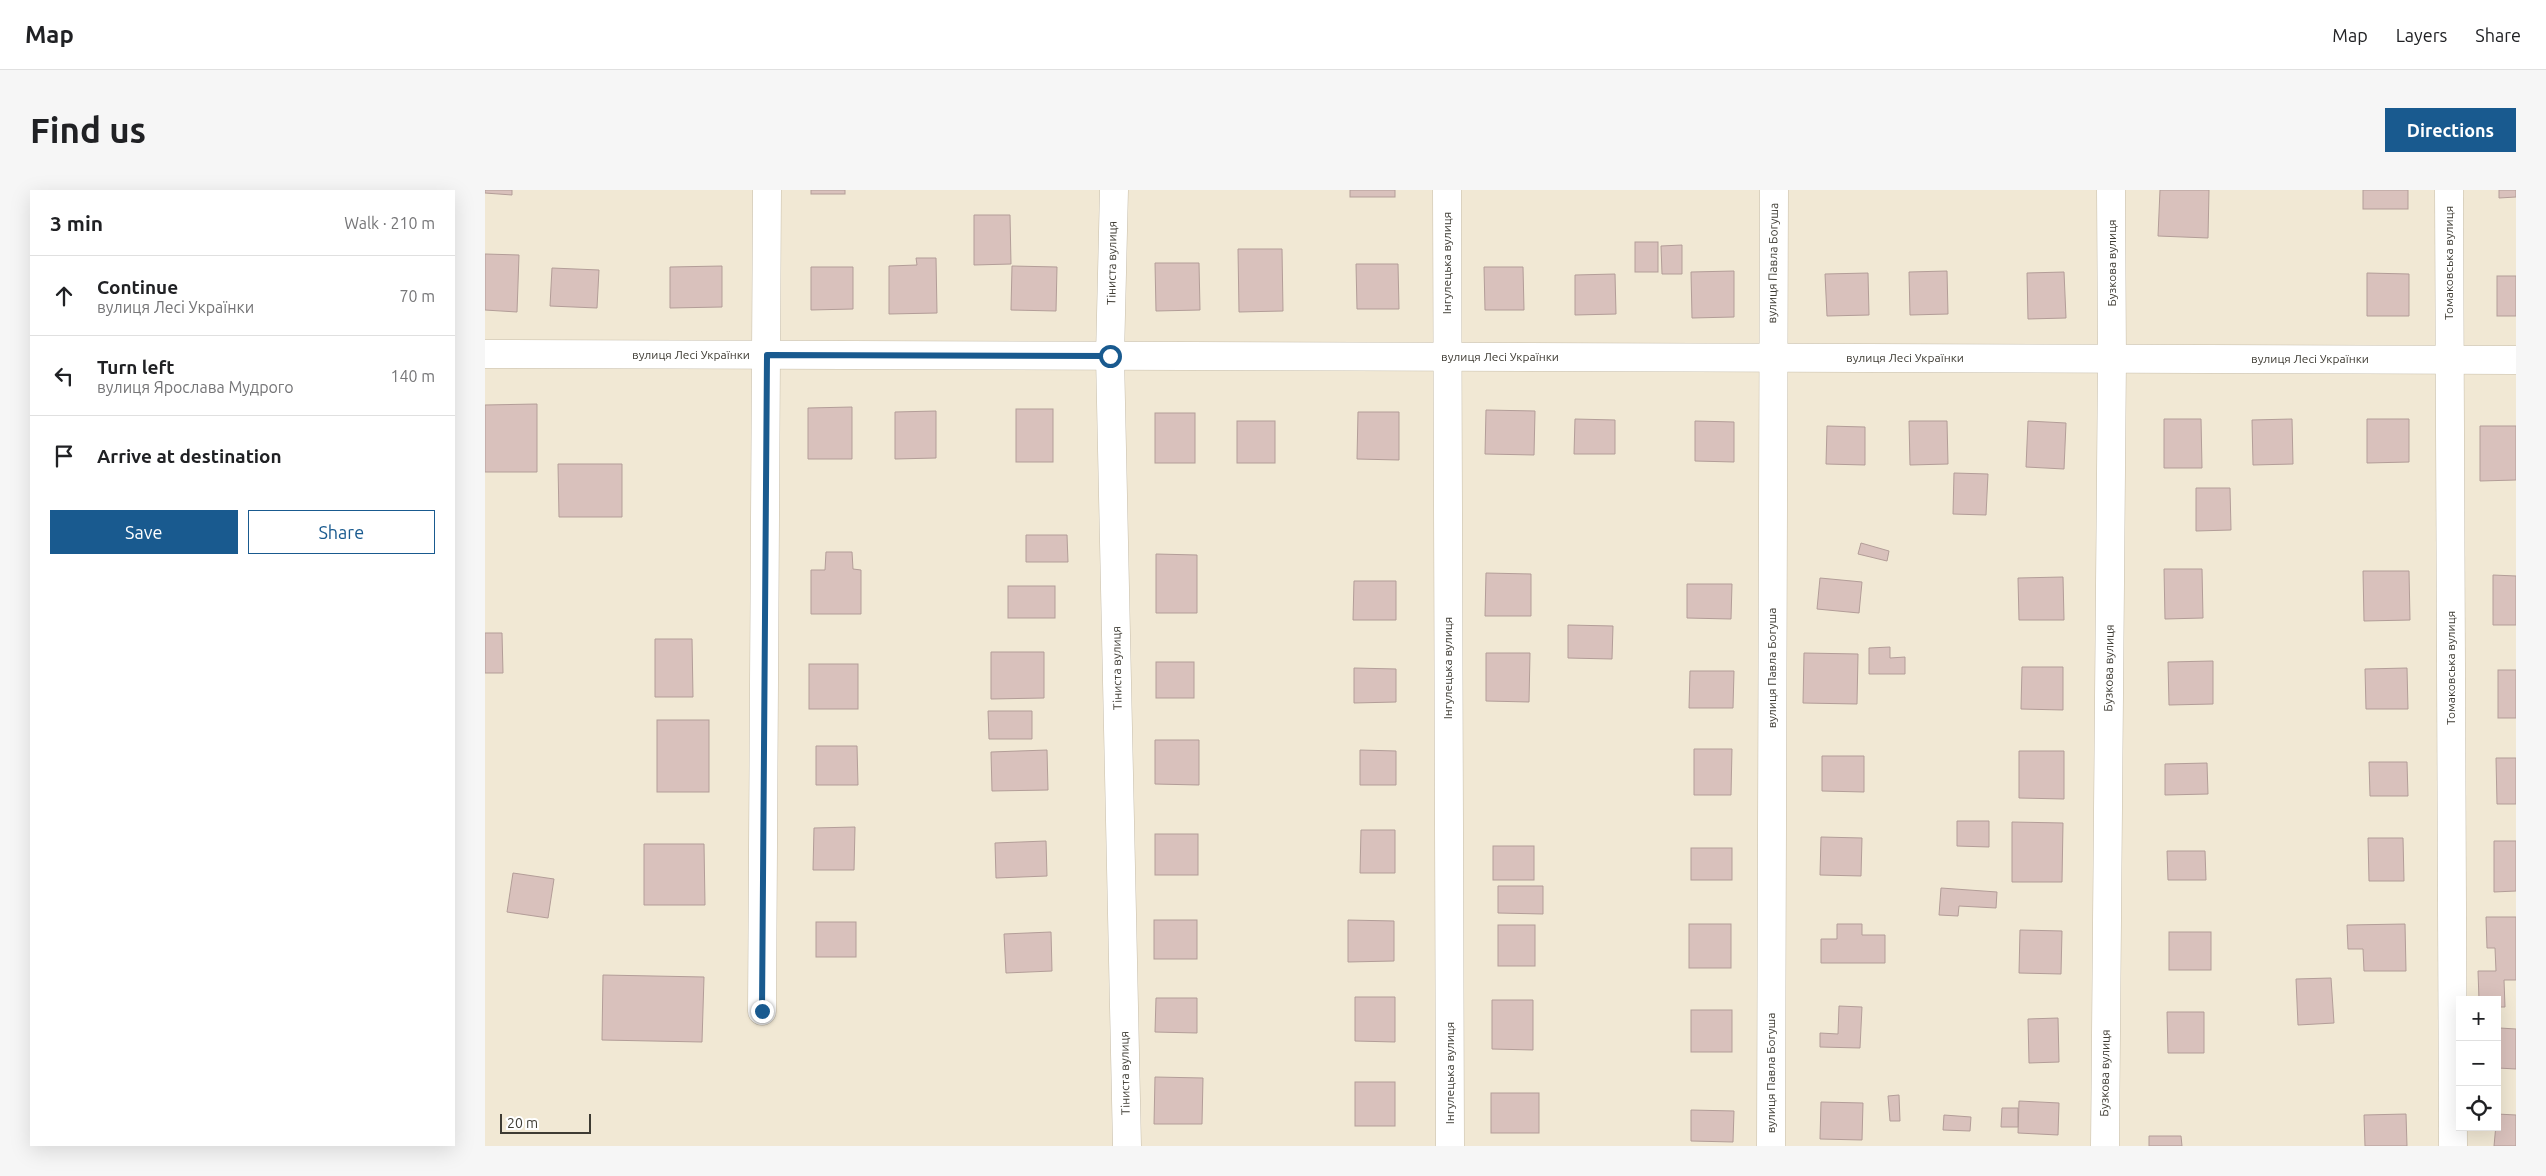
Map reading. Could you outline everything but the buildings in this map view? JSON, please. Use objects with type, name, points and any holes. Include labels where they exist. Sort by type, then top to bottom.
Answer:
[{"type":"street","points":[[762,1011],[767,190]]},
{"type":"street","name":"Тіниста вулиця","points":[[1114,190],[1110,356],[1127,1146]]},
{"type":"street","name":"Інгулецька вулиця","points":[[1447,190],[1450,1146]]},
{"type":"street","name":"вулиця Павла Богуша","points":[[1771,1146],[1774,190]]},
{"type":"street","name":"Бузкова вулиця","points":[[2105,1146],[2112,359],[2111,190]]},
{"type":"street","name":"Томаковська вулиця","points":[[2449,190],[2453,1146]]},
{"type":"street","name":"вулиця Лесі Українки","points":[[485,354],[2516,360]]},
{"type":"route","points":[[762,1011],[767,355],[1110,356]]}]
